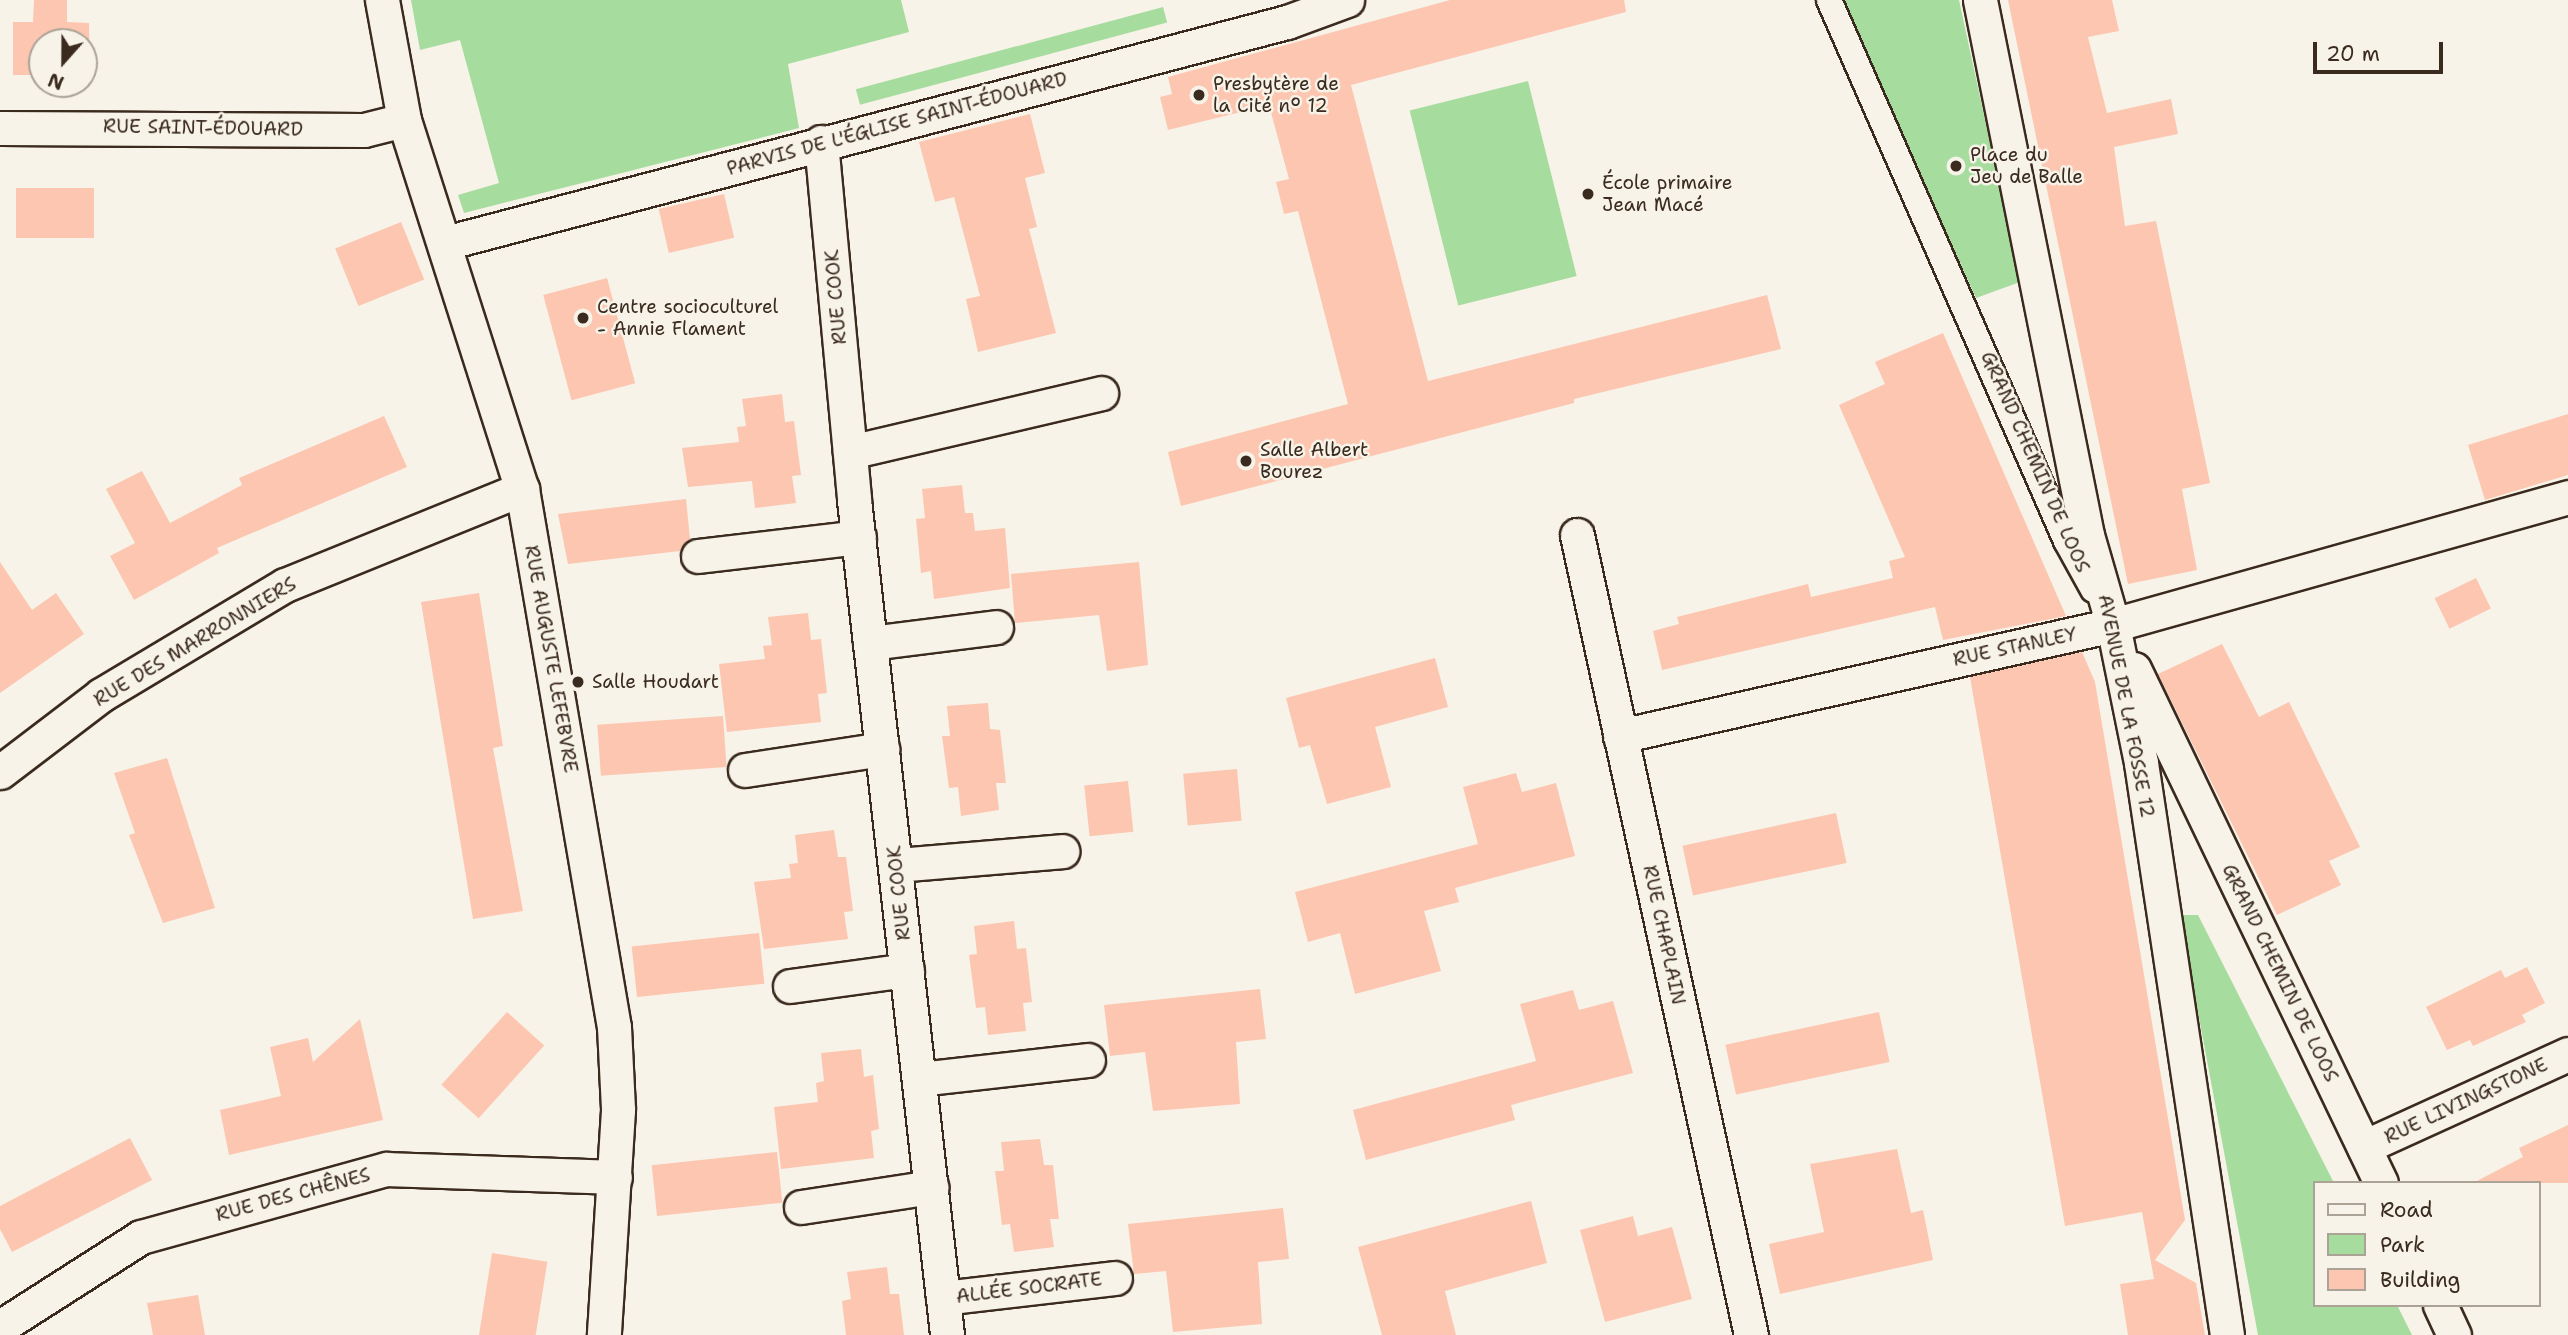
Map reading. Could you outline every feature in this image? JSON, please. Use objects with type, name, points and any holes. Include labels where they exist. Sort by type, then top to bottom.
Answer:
[{"type":"street","name":"RUE AUGUSTE LEFEBVRE","points":[[382,0],[404,120],[522,489],[614,1027],[618,1110],[604,1335]]},
{"type":"street","name":"PARVIS DE L'ÉGLISE SAINT-ÉDOUARD","points":[[445,243],[821,142],[1287,22],[1347,0]]},
{"type":"street","name":"GRAND CHEMIN DE LOOS","points":[[1829,0],[2066,541],[2113,625],[2380,1181]]},
{"type":"street","name":"AVENUE DE LA FOSSE 12","points":[[1980,0],[2085,522],[2113,625],[2141,763],[2227,1335]]},
{"type":"street","name":"RUE SAINT-ÉDOUARD","points":[[0,128],[364,130],[404,120]]},
{"type":"street","name":"RUE COOK","points":[[821,142],[870,643],[897,865],[947,1335]]},
{"type":"street","points":[[850,452],[1101,393]]},
{"type":"street","name":"RUE DES MARRONNIERS","points":[[0,772],[101,695],[285,585],[522,489]]},
{"type":"street","name":"RUE STANLEY","points":[[1620,736],[2113,625],[2568,497]]},
{"type":"street","name":"RUE CHAPLAIN","points":[[1577,535],[1751,1335]]},
{"type":"street","points":[[698,556],[859,537]]},
{"type":"street","points":[[870,643],[996,627]]},
{"type":"street","points":[[745,770],[882,749]]},
{"type":"street","points":[[897,865],[1062,851]]},
{"type":"street","points":[[790,986],[907,970]]},
{"type":"street","name":"RUE LIVINGSTONE","points":[[2364,1147],[2568,1054]]},
{"type":"street","points":[[919,1079],[1088,1060]]},
{"type":"street","name":"RUE DES CHÊNES","points":[[0,1327],[141,1237],[387,1169],[615,1177]]},
{"type":"street","points":[[801,1206],[931,1188]]},
{"type":"street","name":"ALLÉE SOCRATE","points":[[943,1298],[1115,1278]]},
{"type":"street","points":[[2441,1307],[2454,1335]]},
{"type":"green space","points":[[411,0],[901,0],[909,32],[788,64],[799,128],[464,213],[458,195],[499,183],[460,40],[420,50]]},
{"type":"green space","points":[[1841,0],[1959,0],[2020,282],[1976,298]]},
{"type":"green space","points":[[1163,7],[1167,22],[860,105],[856,89]]},
{"type":"green space","points":[[1528,81],[1577,276],[1458,306],[1410,111]]},
{"type":"green space","points":[[2180,915],[2198,915],[2333,1181],[2312,1181],[2312,1307],[2398,1307],[2412,1335],[2258,1335]]},
{"type":"building","points":[[34,0],[67,0],[67,22],[89,23],[89,28],[28,28],[28,75],[13,75],[13,22],[33,22]]},
{"type":"building","points":[[1450,0],[1624,0],[1626,12],[1351,85],[1428,381],[1767,295],[1781,349],[1574,399],[1574,403],[1181,506],[1168,452],[1348,404],[1298,211],[1284,214],[1276,182],[1289,179],[1269,105],[1168,130],[1160,97],[1172,94],[1168,77]]},
{"type":"building","points":[[2008,0],[2112,0],[2119,31],[2088,37],[2107,113],[2171,99],[2178,134],[2114,147],[2125,226],[2156,221],[2210,483],[2182,489],[2197,570],[2128,584]]},
{"type":"building","points":[[1030,114],[1045,173],[1025,178],[1037,227],[1029,229],[1056,333],[978,352],[966,299],[980,296],[954,197],[935,202],[919,142]]},
{"type":"building","points":[[16,188],[94,188],[94,238],[16,238]]},
{"type":"building","points":[[724,194],[734,238],[669,253],[659,209]]},
{"type":"building","points":[[401,222],[424,279],[358,306],[335,249]]},
{"type":"building","name":"Centre socioculturel - Annie Flament","points":[[607,278],[635,383],[571,400],[543,295]]},
{"type":"building","points":[[1943,333],[2066,616],[1943,640],[1935,607],[1662,670],[1653,631],[1679,624],[1677,617],[1808,584],[1811,597],[1893,578],[1889,561],[1905,557],[1839,405],[1885,384],[1875,362]]},
{"type":"building","points":[[782,394],[785,422],[794,421],[801,475],[792,476],[796,503],[755,508],[752,481],[688,487],[682,448],[739,442],[737,427],[746,426],[742,399]]},
{"type":"building","points":[[2568,414],[2568,475],[2485,500],[2468,445]]},
{"type":"building","points":[[384,416],[407,467],[217,548],[219,553],[134,600],[110,556],[135,543],[106,489],[142,471],[170,523],[242,485],[239,478]]},
{"type":"building","points":[[962,485],[965,513],[973,513],[975,531],[1005,528],[1010,588],[934,599],[931,571],[921,573],[916,519],[925,518],[922,489]]},
{"type":"building","points":[[686,499],[690,539],[680,551],[568,564],[558,514]]},
{"type":"building","points":[[0,562],[32,610],[56,593],[84,634],[0,693]]},
{"type":"building","points":[[1139,562],[1148,665],[1107,671],[1099,615],[1015,623],[1011,574]]},
{"type":"building","points":[[2476,578],[2491,609],[2450,629],[2435,598]]},
{"type":"building","points":[[479,593],[503,746],[493,748],[523,911],[473,919],[421,602]]},
{"type":"building","points":[[808,613],[811,640],[821,639],[827,693],[818,694],[821,722],[727,732],[719,664],[765,659],[763,646],[772,645],[768,617]]},
{"type":"building","points":[[2222,644],[2259,717],[2289,702],[2360,847],[2329,861],[2341,885],[2277,915],[2158,674]]},
{"type":"building","points":[[2082,652],[2095,682],[2185,1220],[2155,1260],[2196,1283],[2205,1335],[2128,1335],[2120,1284],[2154,1279],[2142,1212],[2065,1226],[1970,677]]},
{"type":"building","points":[[1435,658],[1448,707],[1375,727],[1391,787],[1327,804],[1310,745],[1299,748],[1286,698]]},
{"type":"building","points":[[988,703],[990,729],[1000,730],[1006,783],[996,783],[999,810],[961,816],[958,787],[949,788],[942,736],[950,736],[947,706]]},
{"type":"building","points":[[723,716],[727,767],[601,776],[597,725]]},
{"type":"building","points":[[167,758],[215,908],[163,923],[129,835],[135,833],[114,773]]},
{"type":"building","points":[[1237,769],[1242,821],[1188,826],[1183,774]]},
{"type":"building","points":[[1516,773],[1522,792],[1556,783],[1575,856],[1455,888],[1459,902],[1424,911],[1441,971],[1355,994],[1340,933],[1308,942],[1295,892],[1478,844],[1463,787]]},
{"type":"building","points":[[1128,781],[1133,832],[1090,836],[1084,786]]},
{"type":"building","points":[[1836,813],[1847,863],[1693,896],[1682,846]]},
{"type":"building","points":[[834,830],[838,857],[846,857],[853,911],[844,912],[848,939],[764,949],[754,882],[791,878],[789,864],[798,863],[795,835]]},
{"type":"building","points":[[1014,921],[1017,949],[1026,948],[1032,1002],[1023,1003],[1026,1031],[988,1035],[985,1007],[976,1008],[969,955],[977,954],[974,926]]},
{"type":"building","points":[[759,933],[764,984],[637,997],[632,946]]},
{"type":"building","points":[[2527,967],[2545,1003],[2522,1015],[2526,1022],[2473,1046],[2470,1040],[2447,1050],[2426,1007],[2501,970],[2505,978]]},
{"type":"building","points":[[1260,989],[1266,1039],[1236,1042],[1240,1104],[1153,1111],[1145,1052],[1110,1056],[1104,1005]]},
{"type":"building","points":[[1573,990],[1579,1010],[1613,1001],[1633,1073],[1511,1105],[1515,1120],[1366,1160],[1353,1110],[1536,1061],[1520,1004]]},
{"type":"building","points":[[507,1012],[544,1045],[479,1118],[441,1085]]},
{"type":"building","points":[[1879,1012],[1890,1062],[1736,1095],[1725,1045]]},
{"type":"building","points":[[360,1019],[383,1120],[229,1155],[220,1110],[281,1096],[270,1047],[308,1038],[313,1062]]},
{"type":"building","points":[[861,1049],[864,1077],[873,1075],[879,1129],[871,1131],[874,1158],[781,1169],[774,1107],[818,1102],[816,1083],[824,1081],[821,1053]]},
{"type":"building","points":[[2568,1125],[2568,1183],[2477,1181],[2523,1157],[2519,1148]]},
{"type":"building","points":[[130,1138],[152,1180],[12,1252],[0,1229],[0,1206]]},
{"type":"building","points":[[1040,1139],[1044,1165],[1053,1165],[1059,1219],[1050,1219],[1054,1247],[1014,1252],[1010,1224],[1002,1225],[995,1171],[1004,1171],[1001,1142]]},
{"type":"building","points":[[1897,1149],[1911,1213],[1923,1210],[1933,1260],[1780,1294],[1769,1244],[1824,1232],[1810,1164]]},
{"type":"building","points":[[777,1152],[782,1203],[657,1216],[652,1165]]},
{"type":"building","points":[[1531,1201],[1547,1263],[1445,1291],[1456,1335],[1382,1335],[1358,1247]]},
{"type":"building","points":[[1283,1208],[1289,1259],[1258,1262],[1262,1324],[1173,1332],[1166,1271],[1134,1274],[1128,1224]]},
{"type":"building","points":[[1633,1216],[1638,1236],[1672,1227],[1692,1299],[1605,1322],[1580,1230]]},
{"type":"building","points":[[492,1253],[547,1262],[536,1335],[479,1335]]},
{"type":"building","points":[[887,1267],[890,1294],[899,1294],[904,1335],[846,1335],[842,1301],[851,1299],[847,1272]]},
{"type":"building","points":[[198,1295],[205,1335],[153,1335],[147,1303]]},
{"type":"place","name":"Presbytère de la Cité n° 12","points":[[1199,95]]},
{"type":"place","name":"Place du Jeu de Balle","points":[[1956,166]]},
{"type":"place","name":"École primaire Jean Macé","points":[[1588,194]]},
{"type":"place","name":"Centre socioculturel - Annie Flament","points":[[583,318]]},
{"type":"place","name":"Salle Albert Bourez","points":[[1246,461]]},
{"type":"place","name":"Salle Houdart","points":[[578,682]]}]
